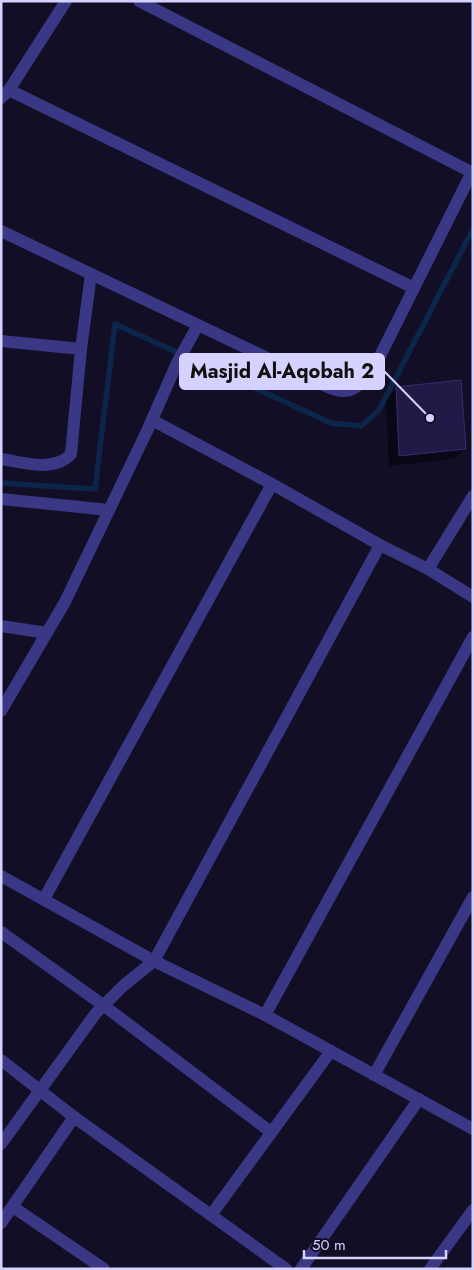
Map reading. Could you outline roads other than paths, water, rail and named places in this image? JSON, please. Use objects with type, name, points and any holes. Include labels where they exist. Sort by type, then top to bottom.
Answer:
[{"type":"street","points":[[66,1],[5,94],[414,288]]},
{"type":"street","points":[[1,231],[330,388],[343,392],[350,390],[362,382],[380,356],[472,173],[139,1]]},
{"type":"street","points":[[1,459],[47,465],[58,464],[71,454],[81,349],[91,274]]},
{"type":"street","points":[[1,711],[48,633],[64,602],[152,420],[177,363],[198,325]]},
{"type":"street","points":[[1,341],[81,349]]},
{"type":"street","points":[[152,420],[272,484],[380,546],[428,569],[473,597]]},
{"type":"street","points":[[44,900],[272,484]]},
{"type":"street","points":[[428,569],[473,496]]},
{"type":"street","points":[[1,499],[109,510]]},
{"type":"street","points":[[1,1144],[103,1005],[154,961],[380,546]]},
{"type":"street","points":[[1,626],[48,633]]},
{"type":"street","points":[[265,1015],[473,638]]},
{"type":"street","points":[[1,876],[154,961],[265,1015],[473,1129]]},
{"type":"street","points":[[374,1075],[473,897]]},
{"type":"street","points":[[1,932],[103,1005],[271,1132]]},
{"type":"street","points":[[211,1215],[330,1051]]},
{"type":"street","points":[[1,1060],[74,1117],[286,1269]]},
{"type":"street","points":[[301,1269],[419,1099]]},
{"type":"street","points":[[1,1223],[74,1117]]},
{"type":"street","points":[[13,1207],[104,1269]]},
{"type":"street","points":[[430,1269],[473,1210]]},
{"type":"waterway","points":[[1,483],[95,489],[115,324],[331,423],[361,426],[379,410],[473,229]]},
{"type":"place","name":"Masjid Al-Aqobah 2","points":[[430,418]]}]
